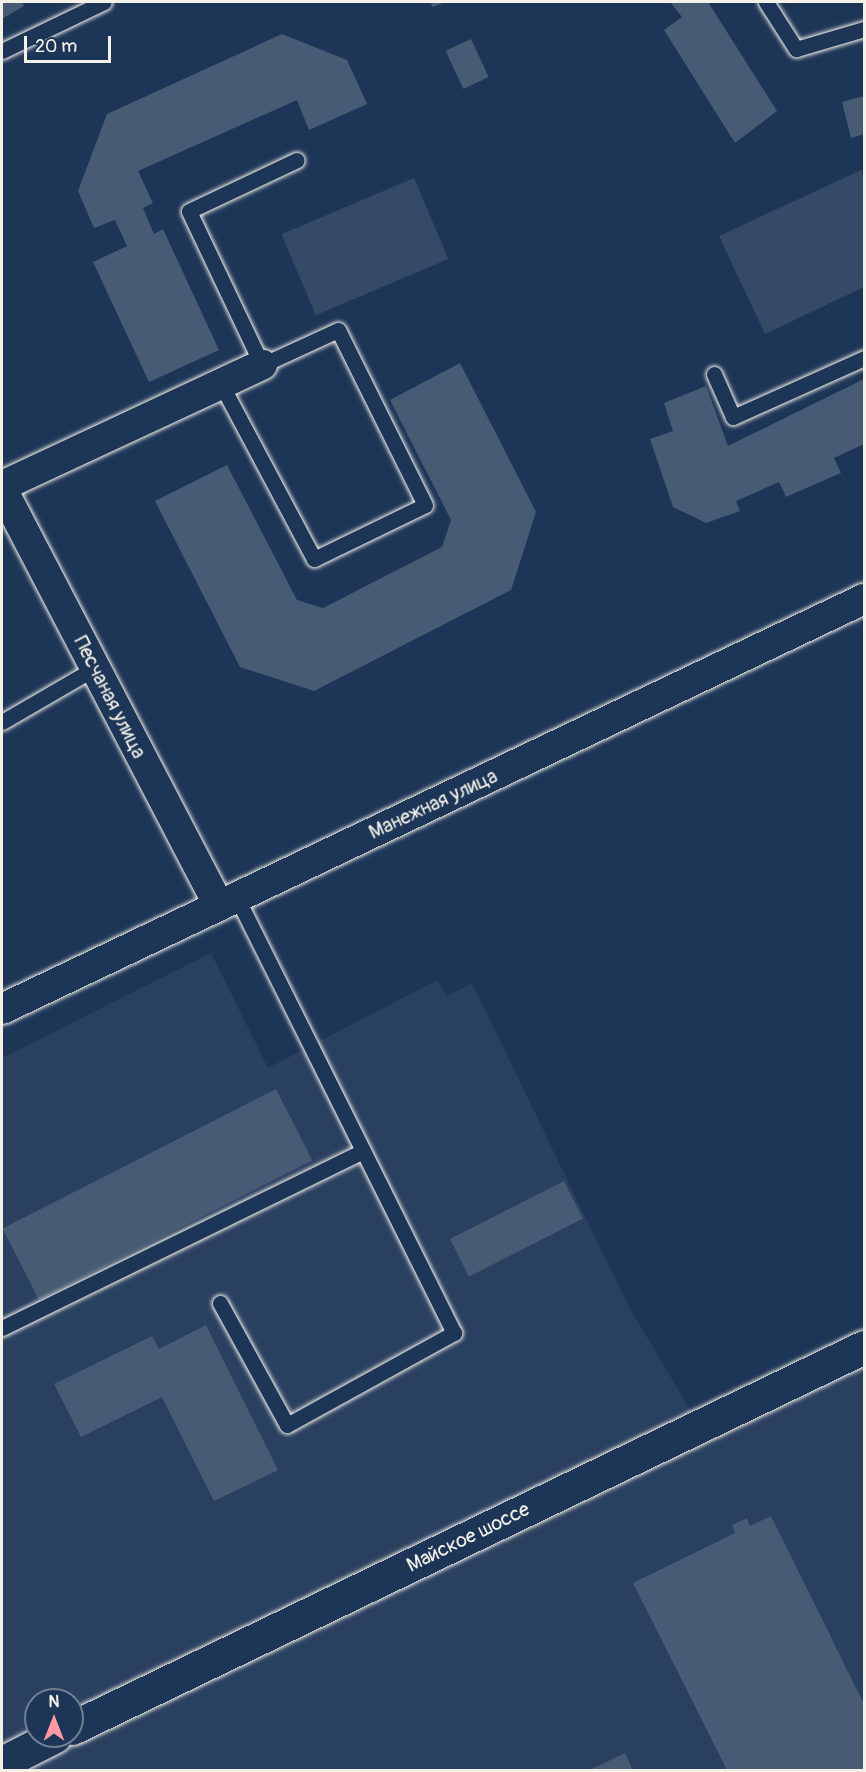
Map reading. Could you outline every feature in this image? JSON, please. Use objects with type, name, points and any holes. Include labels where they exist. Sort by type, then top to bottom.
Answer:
[{"type":"street","points":[[2,487],[262,365]]},
{"type":"street","name":"Песчаная улица","points":[[2,487],[95,668],[228,902]]},
{"type":"street","name":"Манежная улица","points":[[2,1009],[864,599]]},
{"type":"street","name":"Майское шоссе","points":[[84,1722],[864,1347]]},
{"type":"street","points":[[2,1763],[31,1748]]},
{"type":"lane","points":[[2,51],[104,2]]},
{"type":"lane","points":[[766,2],[796,49],[864,29]]},
{"type":"lane","points":[[221,384],[314,559],[425,505],[338,330],[262,365],[189,211],[297,160]]},
{"type":"lane","points":[[714,374],[733,417],[864,358]]},
{"type":"lane","points":[[5,719],[95,668]]},
{"type":"lane","points":[[220,1303],[287,1425],[454,1333],[363,1151],[228,902]]},
{"type":"lane","points":[[2,1328],[363,1151]]},
{"type":"shaded area","points":[[861,170],[864,178],[864,287],[765,334],[719,236]]},
{"type":"shaded area","points":[[414,178],[448,259],[316,315],[281,234]]},
{"type":"shaded area","points":[[211,953],[268,1068],[437,980],[447,996],[472,983],[628,1305],[708,1440],[864,1363],[864,1770],[2,1770],[2,1058]]},
{"type":"building","points":[[2,2],[22,2],[24,6],[2,19]]},
{"type":"building","points":[[430,2],[445,2],[433,7]]},
{"type":"building","points":[[670,2],[708,2],[777,111],[735,143],[664,30],[682,17]]},
{"type":"building","points":[[282,34],[347,60],[367,104],[309,130],[297,100],[138,171],[153,203],[143,208],[154,234],[163,229],[219,350],[149,382],[93,262],[127,246],[115,220],[94,228],[78,191],[107,114]]},
{"type":"building","points":[[471,39],[489,77],[463,89],[446,51]]},
{"type":"building","points":[[864,96],[864,134],[851,138],[842,102]]},
{"type":"building","points":[[460,363],[536,512],[511,590],[314,691],[240,667],[155,501],[227,465],[297,600],[323,608],[442,547],[451,520],[390,400]]},
{"type":"building","points":[[864,379],[864,444],[834,458],[841,473],[786,497],[779,482],[736,501],[740,511],[706,523],[673,507],[650,439],[673,431],[664,403],[706,386],[728,446]]},
{"type":"building","points":[[276,1089],[312,1160],[39,1300],[2,1228]]},
{"type":"building","points":[[564,1181],[583,1218],[469,1277],[450,1239]]},
{"type":"building","points":[[206,1325],[278,1470],[214,1501],[162,1397],[81,1437],[54,1384],[152,1336],[159,1349]]},
{"type":"building","points":[[771,1516],[864,1704],[864,1770],[727,1770],[633,1583],[735,1533],[732,1525],[747,1518],[750,1526]]},
{"type":"building","points":[[625,1753],[633,1770],[590,1770]]}]
